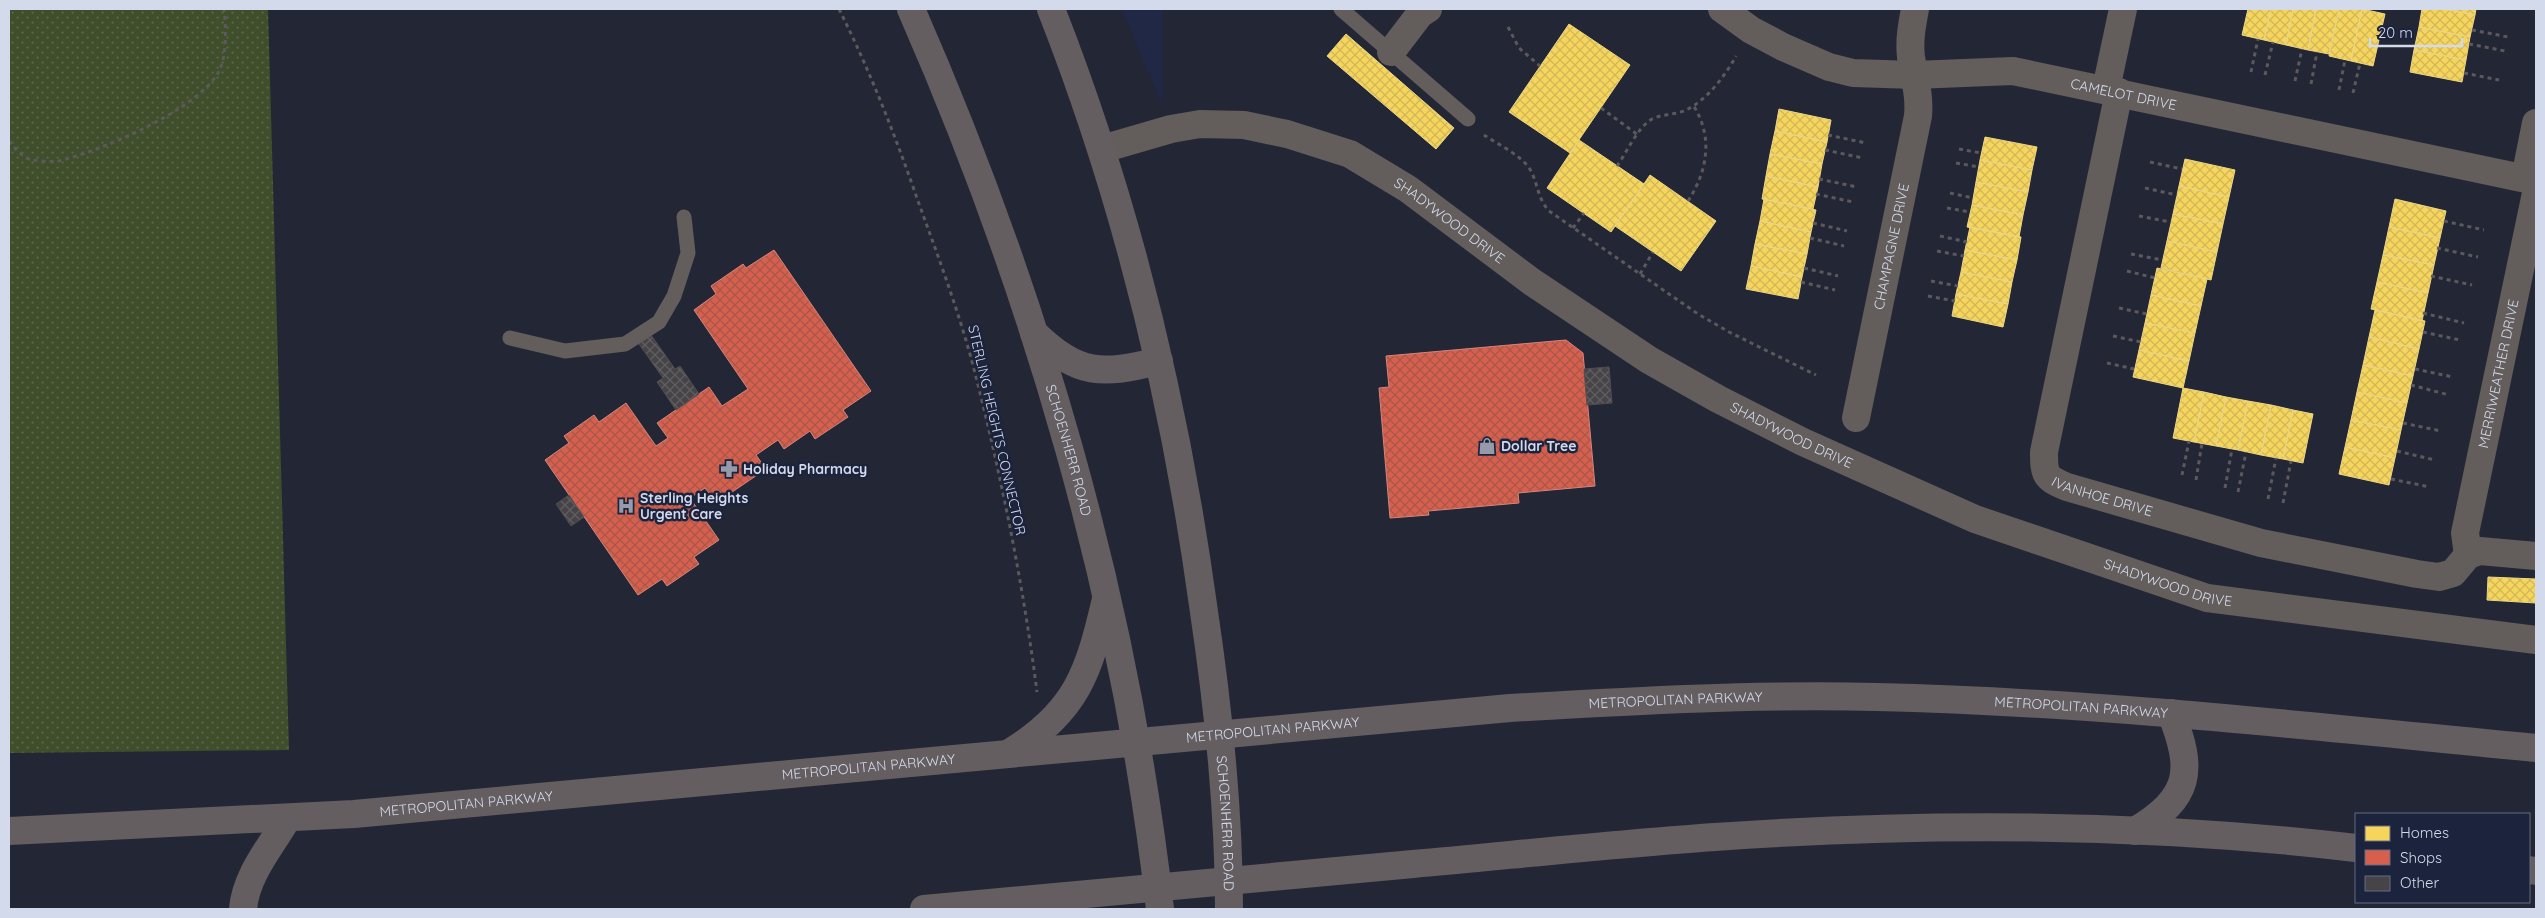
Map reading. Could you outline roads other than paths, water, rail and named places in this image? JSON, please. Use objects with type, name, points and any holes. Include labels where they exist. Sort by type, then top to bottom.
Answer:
[{"type":"main road","name":"SCHOENHERR ROAD","points":[[911,9],[967,142],[1034,333],[1076,478],[1106,599],[1136,742],[1159,899]]},
{"type":"main road","name":"SCHOENHERR ROAD","points":[[1051,9],[1102,149],[1159,361],[1187,493],[1220,735],[1229,909]]},
{"type":"main road","points":[[1034,333],[1056,354],[1093,370],[1112,371],[1159,361]]},
{"type":"main road","points":[[1009,754],[1037,736],[1057,717],[1071,697],[1083,677],[1094,652],[1106,599]]},
{"type":"main road","name":"METROPOLITAN PARKWAY","points":[[9,831],[287,819],[1510,708],[1692,699],[1883,697],[2063,704],[2536,748]]},
{"type":"main road","points":[[2135,831],[2159,816],[2174,800],[2184,778],[2185,756],[2171,713]]},
{"type":"main road","points":[[243,909],[244,897],[250,879],[287,819]]},
{"type":"main road","points":[[924,909],[1159,899],[1229,881],[1718,837],[1957,828],[2135,831],[2262,838],[2355,848]]},
{"type":"street","points":[[1391,52],[1420,14],[1428,9]]},
{"type":"street","name":"CAMELOT DRIVE","points":[[1722,9],[1751,30],[1783,47],[1829,67],[1853,73],[1915,75],[2013,71],[2112,90],[2533,184]]},
{"type":"street","name":"CHAMPAGNE DRIVE","points":[[1856,418],[1918,116],[1920,97],[1911,57],[1910,36],[1915,9]]},
{"type":"street","points":[[2112,90],[2123,9]]},
{"type":"street","name":"IVANHOE DRIVE","points":[[2112,90],[2044,452],[2044,471],[2047,476],[2051,480],[2067,487],[2261,543],[2417,574],[2439,577],[2453,573],[2468,555]]},
{"type":"street","name":"SHADYWOOD DRIVE","points":[[1102,149],[1171,129],[1200,124],[1244,125],[1288,134],[1350,154],[1408,189],[1532,282],[1649,360],[1718,399],[1803,442],[1975,519],[2207,598],[2536,640]]},
{"type":"street","name":"MERRIWEATHER DRIVE","points":[[2468,555],[2465,533],[2533,184],[2536,124]]},
{"type":"street","points":[[2468,555],[2480,551],[2536,556]]},
{"type":"lane","points":[[1341,9],[1472,124]]},
{"type":"lane","points":[[510,338],[565,351],[625,344],[659,322],[674,296],[688,253],[684,217]]},
{"type":"place","name":"Dollar Tree","points":[[1487,446]]},
{"type":"place","name":"Holiday Pharmacy","points":[[729,469]]},
{"type":"place","name":"Sterling Heights Urgent Care","points":[[626,506]]}]
